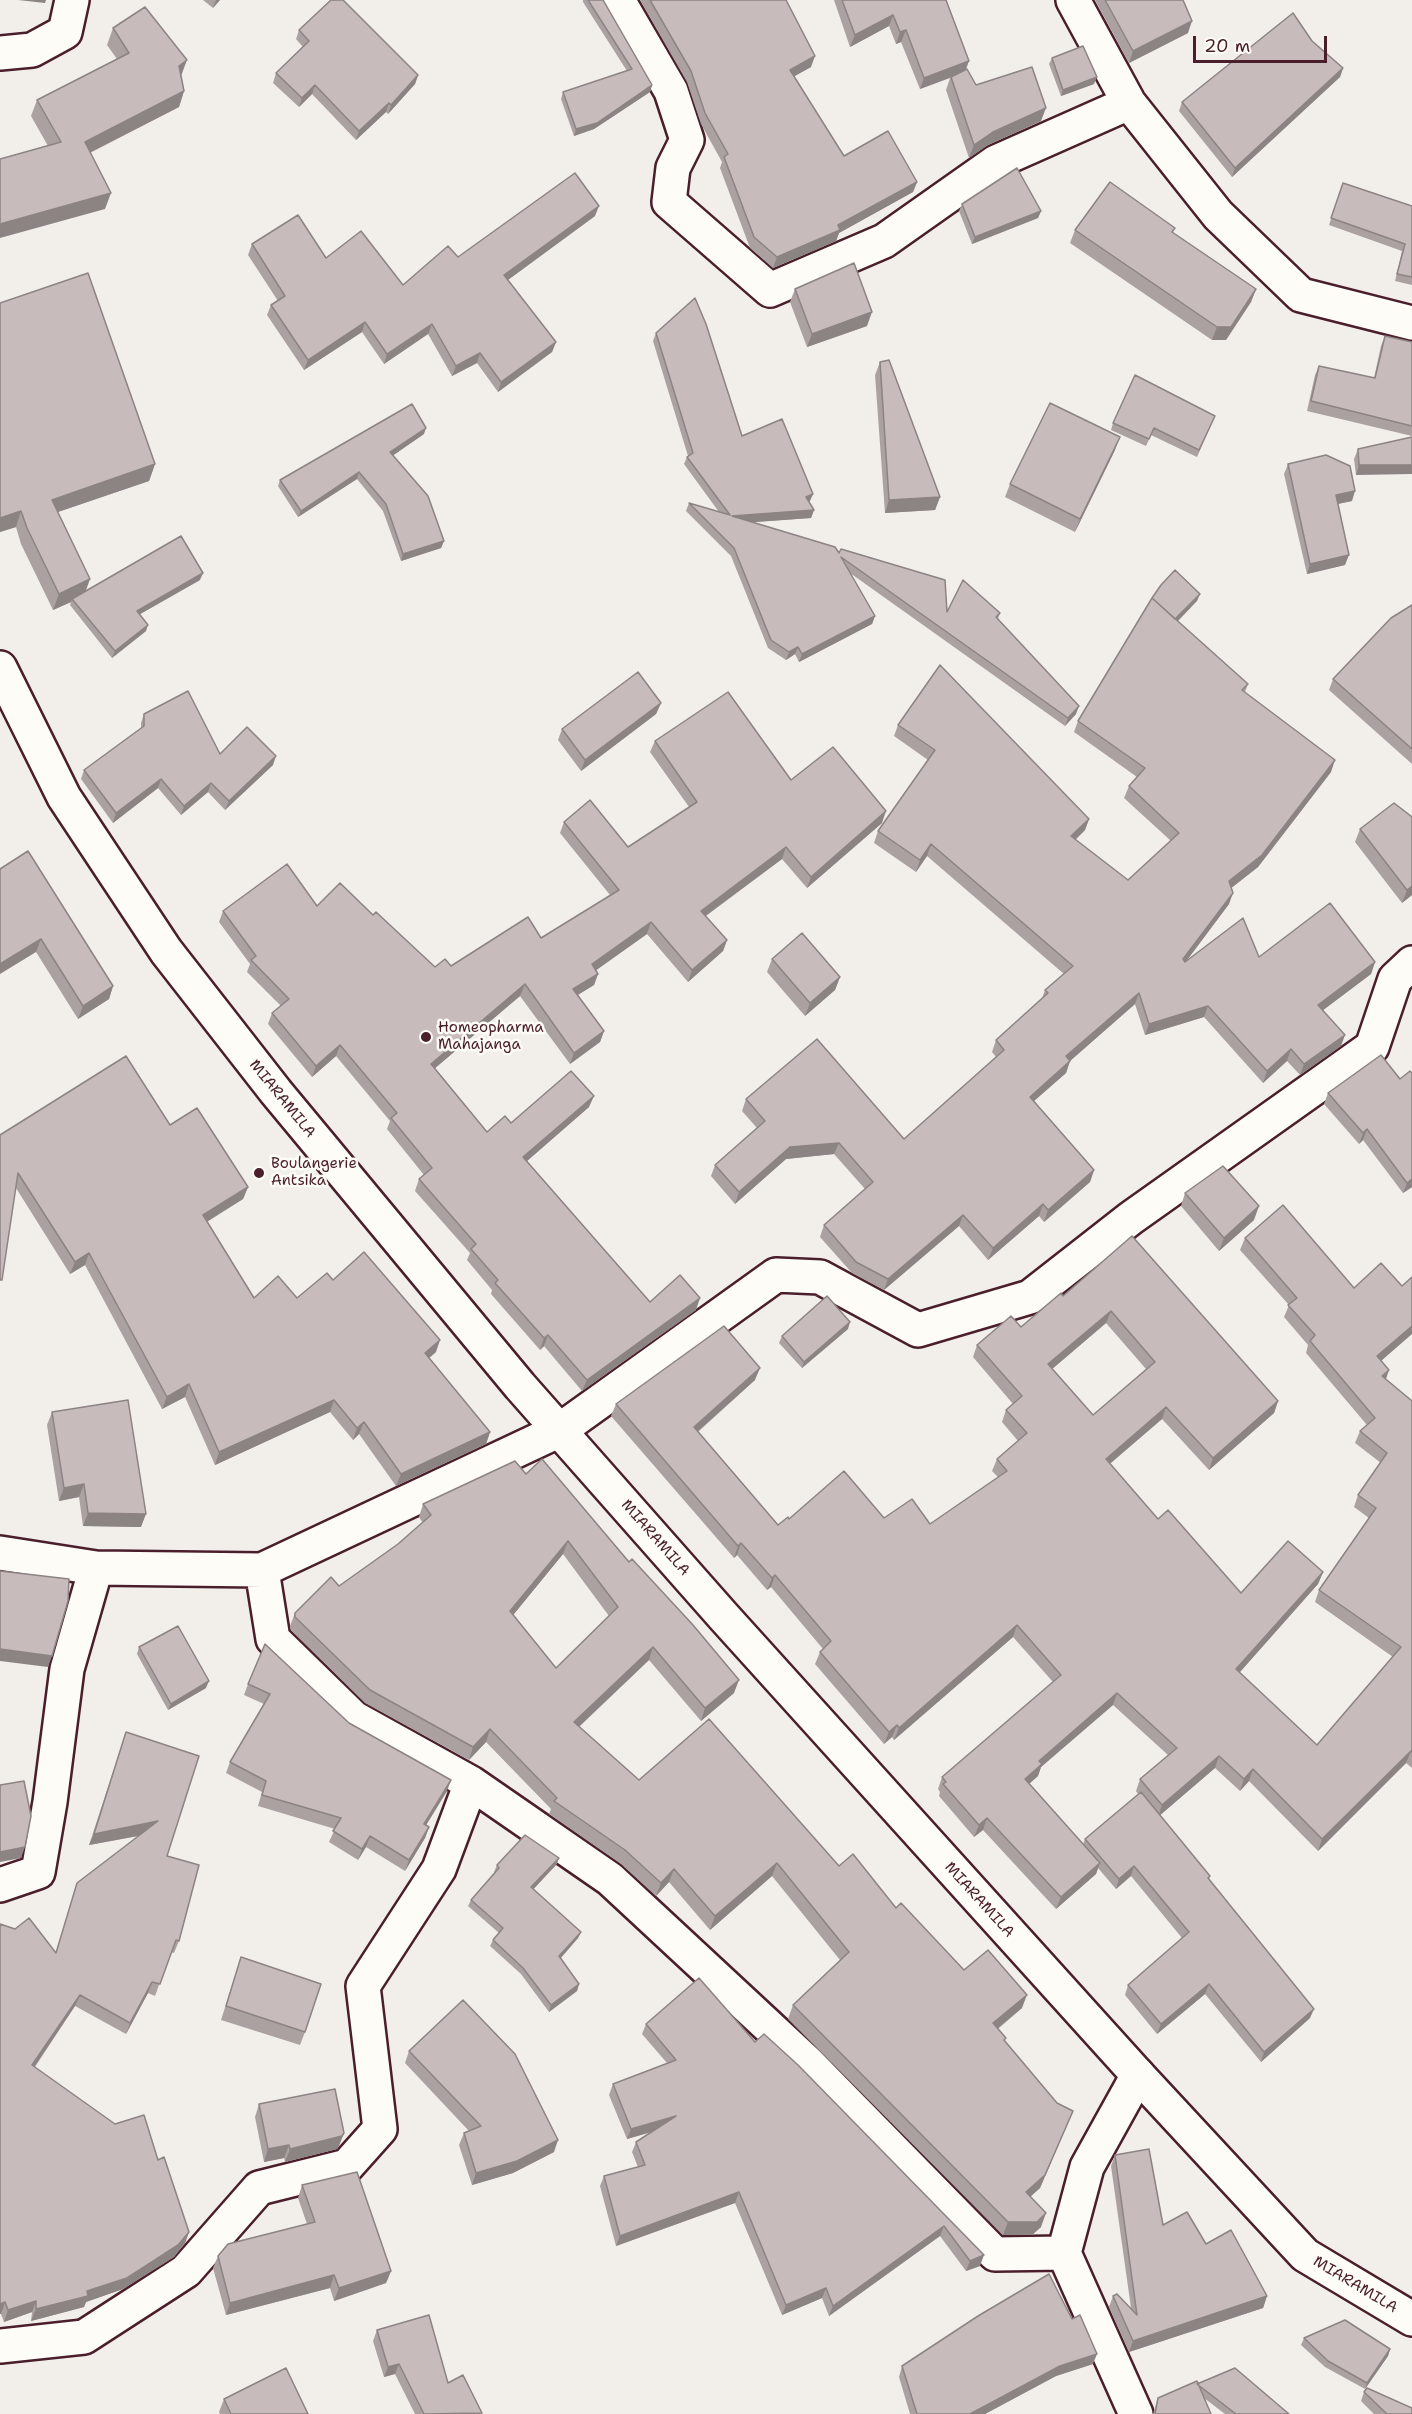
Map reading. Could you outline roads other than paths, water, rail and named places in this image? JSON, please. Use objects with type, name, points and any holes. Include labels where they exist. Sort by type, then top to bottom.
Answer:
[{"type":"street","points":[[0,53],[32,50],[65,32],[72,0]]},
{"type":"street","points":[[618,0],[671,91],[687,140],[673,168],[669,202],[770,290],[884,241],[996,162],[1129,103]]},
{"type":"street","points":[[1073,0],[1129,103],[1218,215],[1301,295],[1412,323]]},
{"type":"street","name":"MIARAMILA","points":[[0,668],[64,797],[166,951],[373,1212],[724,1617],[1138,2075],[1305,2255],[1412,2319]]},
{"type":"street","points":[[0,1553],[96,1568],[262,1570],[560,1430],[776,1275],[820,1276],[918,1330],[1030,1297],[1131,1218],[1372,1047],[1395,979],[1412,963]]},
{"type":"street","points":[[0,1885],[38,1872],[51,1802],[67,1669],[96,1568]]},
{"type":"street","points":[[262,1570],[273,1639],[354,1718],[471,1783],[610,1879],[807,2062],[995,2254],[1064,2253]]},
{"type":"street","points":[[0,2346],[84,2337],[186,2271],[259,2188],[347,2166],[380,2129],[363,1986],[439,1869],[471,1783]]},
{"type":"street","points":[[1136,2414],[1064,2253],[1087,2168],[1138,2075]]},
{"type":"place","name":"Homeopharma Mahajanga","points":[[426,1037]]},
{"type":"place","name":"Boulangerie Antsika","points":[[259,1173]]}]
